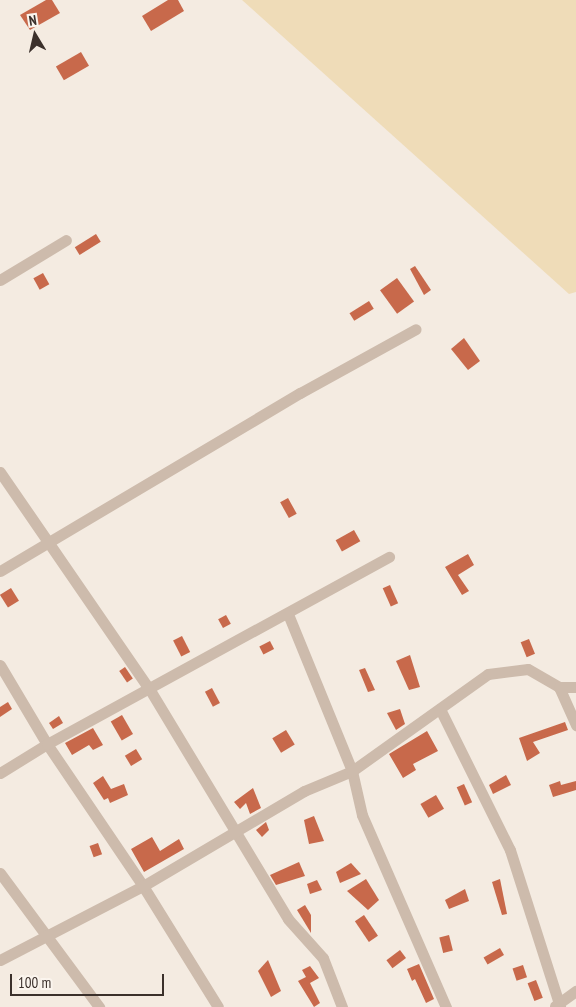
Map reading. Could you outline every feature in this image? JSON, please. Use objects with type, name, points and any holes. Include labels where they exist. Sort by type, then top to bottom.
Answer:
[{"type":"street","points":[[0,280],[66,240]]},
{"type":"street","points":[[0,571],[300,393],[416,329]]},
{"type":"street","points":[[0,472],[150,690],[288,919],[322,958],[342,1007]]},
{"type":"street","points":[[0,773],[47,744],[150,690],[390,557]]},
{"type":"street","points":[[288,614],[352,771],[362,815],[446,1007]]},
{"type":"street","points":[[0,665],[47,744],[143,886],[218,1007]]},
{"type":"street","points":[[0,960],[143,886],[304,791],[352,771],[370,756],[488,674],[528,669],[559,687],[576,686]]},
{"type":"street","points":[[559,687],[576,725]]},
{"type":"street","points":[[440,709],[510,850],[558,1006],[576,991]]},
{"type":"street","points":[[0,873],[99,1007]]},
{"type":"sand","points":[[242,0],[576,0],[576,292],[569,294]]},
{"type":"building","points":[[46,0],[52,0],[60,13],[30,30],[20,15]]},
{"type":"building","points":[[168,0],[178,0],[184,11],[151,31],[142,16]]},
{"type":"building","points":[[81,52],[89,66],[64,80],[56,66]]},
{"type":"building","points":[[96,234],[101,242],[80,255],[75,247]]},
{"type":"building","points":[[415,266],[431,290],[424,295],[410,269]]},
{"type":"building","points":[[43,273],[49,284],[40,290],[33,278]]},
{"type":"building","points":[[397,278],[414,301],[397,314],[380,290]]},
{"type":"building","points":[[369,301],[374,309],[354,321],[349,313]]},
{"type":"building","points":[[464,338],[480,361],[468,370],[451,349]]},
{"type":"building","points":[[288,498],[297,514],[289,518],[280,502]]},
{"type":"building","points":[[354,530],[360,541],[342,552],[336,540]]},
{"type":"building","points":[[468,554],[474,565],[458,575],[469,591],[462,595],[445,567]]},
{"type":"building","points":[[390,585],[398,603],[391,607],[383,588]]},
{"type":"building","points":[[11,588],[19,601],[8,608],[0,595]]},
{"type":"building","points":[[226,615],[231,624],[223,628],[218,619]]},
{"type":"building","points":[[182,636],[190,652],[181,657],[173,641]]},
{"type":"building","points":[[529,639],[535,654],[527,657],[521,642]]},
{"type":"building","points":[[270,641],[274,649],[263,654],[259,646]]},
{"type":"building","points":[[410,655],[420,687],[409,690],[396,661]]},
{"type":"building","points":[[125,667],[133,679],[127,683],[119,671]]},
{"type":"building","points":[[365,668],[375,690],[368,692],[359,670]]},
{"type":"building","points":[[212,688],[220,703],[213,707],[205,692]]},
{"type":"building","points":[[8,702],[12,709],[0,717],[0,707]]},
{"type":"building","points":[[400,709],[405,724],[396,730],[387,713]]},
{"type":"building","points":[[122,715],[133,734],[122,741],[111,722]]},
{"type":"building","points":[[59,716],[63,723],[53,729],[49,723]]},
{"type":"building","points":[[565,722],[568,730],[533,742],[540,753],[527,761],[519,738]]},
{"type":"building","points":[[93,728],[103,745],[93,750],[89,745],[72,755],[65,743]]},
{"type":"building","points":[[286,730],[295,745],[281,753],[272,738]]},
{"type":"building","points":[[427,731],[438,751],[413,764],[416,770],[403,778],[389,754]]},
{"type":"building","points":[[136,749],[142,759],[131,766],[125,756]]},
{"type":"building","points":[[506,775],[511,785],[493,794],[489,785]]},
{"type":"building","points":[[103,776],[111,789],[124,784],[128,795],[110,803],[108,798],[104,800],[93,783]]},
{"type":"building","points":[[560,781],[561,785],[576,781],[576,790],[553,797],[549,785]]},
{"type":"building","points":[[464,784],[472,802],[465,806],[457,787]]},
{"type":"building","points":[[253,788],[261,808],[250,814],[246,803],[240,809],[234,802]]},
{"type":"building","points":[[436,795],[444,809],[428,818],[420,804]]},
{"type":"building","points":[[314,816],[324,841],[309,844],[304,820]]},
{"type":"building","points":[[266,822],[269,830],[262,837],[256,830]]},
{"type":"building","points":[[152,837],[160,851],[179,839],[184,849],[144,872],[131,849]]},
{"type":"building","points":[[98,843],[102,854],[94,857],[90,846]]},
{"type":"building","points":[[299,862],[305,876],[276,885],[270,875]]},
{"type":"building","points":[[351,863],[361,874],[340,883],[336,872]]},
{"type":"building","points":[[366,879],[379,900],[368,910],[347,891]]},
{"type":"building","points":[[500,879],[507,914],[502,915],[492,882]]},
{"type":"building","points":[[317,880],[322,890],[310,894],[307,884]]},
{"type":"building","points":[[465,889],[469,901],[449,909],[445,900]]},
{"type":"building","points":[[305,905],[311,915],[311,933],[297,910]]},
{"type":"building","points":[[364,915],[378,936],[369,942],[355,921]]},
{"type":"building","points":[[449,935],[453,951],[443,953],[439,937]]},
{"type":"building","points":[[500,948],[504,955],[488,964],[484,958]]},
{"type":"building","points":[[400,950],[406,958],[392,968],[386,960]]},
{"type":"building","points":[[268,960],[281,991],[271,997],[258,971]]},
{"type":"building","points":[[419,964],[434,999],[426,1003],[415,979],[412,981],[407,969]]},
{"type":"building","points":[[523,965],[527,977],[517,981],[513,968]]},
{"type":"building","points":[[310,966],[319,978],[310,983],[320,1003],[314,1007],[298,981],[306,977],[302,970]]},
{"type":"building","points":[[536,980],[543,998],[534,1001],[528,983]]}]
